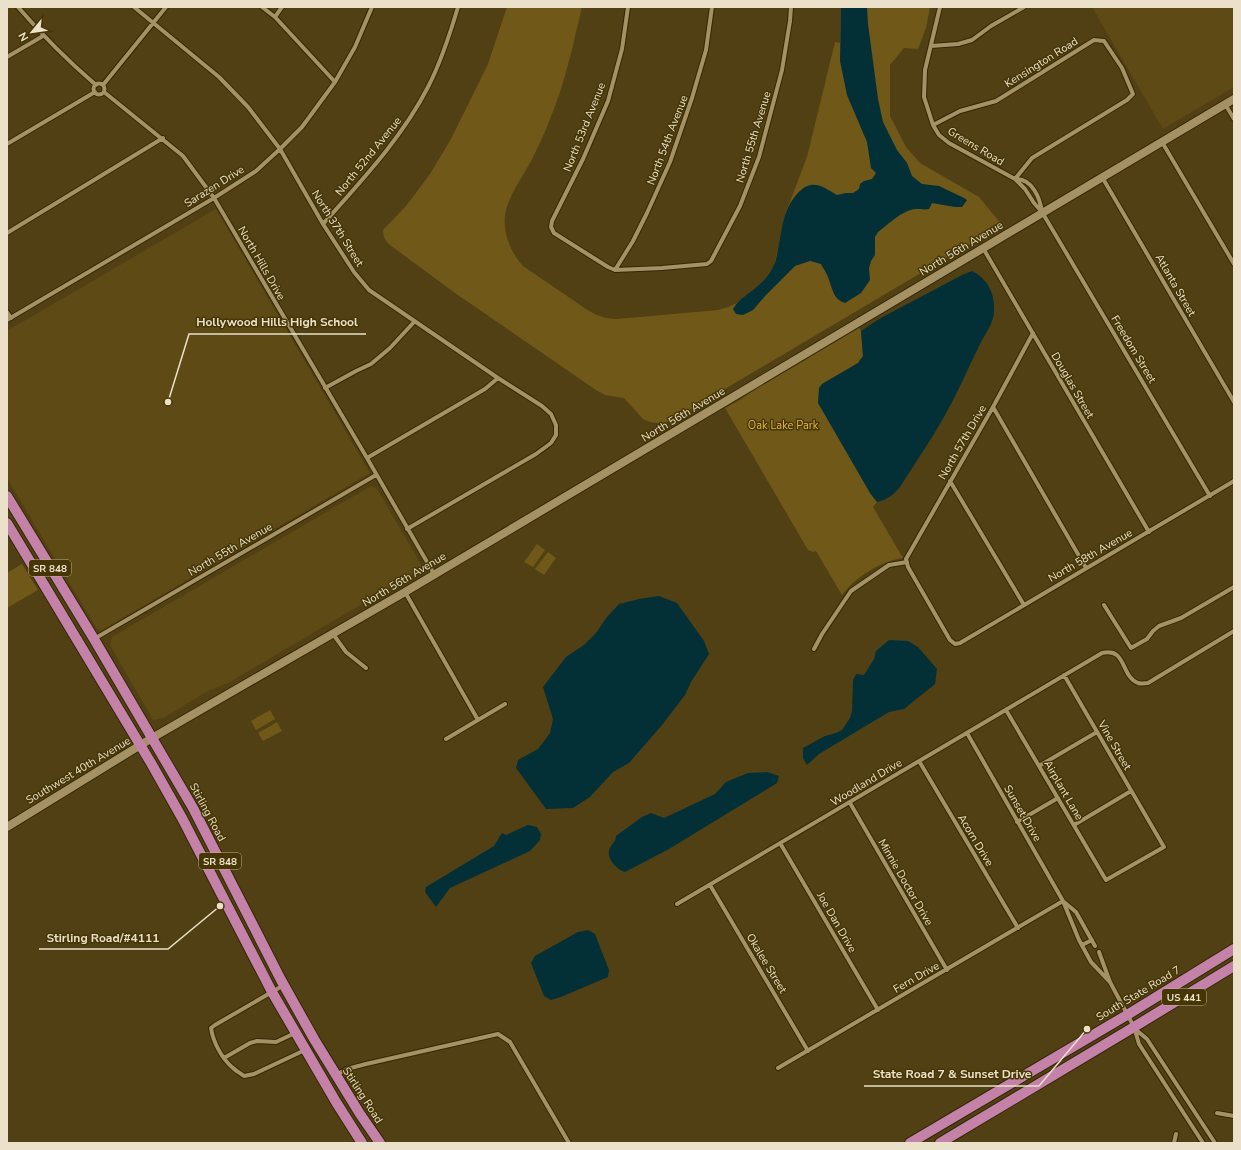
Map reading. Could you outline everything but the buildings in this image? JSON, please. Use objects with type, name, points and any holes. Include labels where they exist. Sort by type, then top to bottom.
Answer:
[{"type":"main road","name":"Stirling Road","points":[[7,496],[94,639],[203,827],[284,985],[335,1075],[380,1143]]},
{"type":"main road","name":"SR 848","points":[[7,523],[182,818],[272,992],[304,1050],[362,1143]]},
{"type":"main road","points":[[71,630],[86,638],[94,639]]},
{"type":"main road","name":"South State Road 7","points":[[910,1143],[1127,1015],[1234,949]]},
{"type":"main road","name":"US 441","points":[[940,1143],[1134,1028],[1234,966]]},
{"type":"main road","points":[[964,1128],[971,1116],[971,1107]]},
{"type":"street","points":[[18,7],[43,36],[71,64],[96,85],[103,85]]},
{"type":"street","name":"North 37th Street","points":[[134,7],[219,77],[248,107],[280,149],[323,224],[354,272],[369,290],[498,378],[542,406],[551,414],[556,425],[556,435],[551,443],[536,454],[407,529]]},
{"type":"street","points":[[7,144],[95,92],[100,94],[104,92],[103,85],[166,7]]},
{"type":"street","points":[[262,7],[275,17],[335,82]]},
{"type":"street","points":[[275,17],[282,7]]},
{"type":"street","name":"Sarazen Drive","points":[[9,319],[214,198],[256,170],[302,127],[335,82],[355,47],[372,7]]},
{"type":"street","name":"North 52nd Avenue","points":[[323,224],[370,171],[399,135],[428,86],[448,38],[458,7]]},
{"type":"street","name":"North 53rd Avenue","points":[[615,270],[554,233],[551,227],[552,220],[583,159],[608,100],[622,49],[628,7]]},
{"type":"street","name":"North 54th Avenue","points":[[615,270],[644,220],[670,162],[692,98],[706,50],[712,7]]},
{"type":"street","name":"North 55th Avenue","points":[[615,270],[707,264],[711,261],[740,206],[758,157],[782,70],[791,7]]},
{"type":"street","name":"Greens Road","points":[[940,7],[925,70],[924,97],[933,125],[939,135],[949,143],[1015,179],[1042,212]]},
{"type":"street","points":[[931,46],[958,44],[972,40],[991,26],[1024,7]]},
{"type":"street","points":[[7,57],[43,36]]},
{"type":"street","name":"Kensington Road","points":[[933,125],[960,111],[996,101],[1094,40],[1104,41],[1122,68],[1133,94],[1127,100],[1032,158],[1015,179]]},
{"type":"street","points":[[95,92],[94,88],[96,85]]},
{"type":"street","name":"North Hills Drive","points":[[104,92],[163,138],[183,156],[214,198],[434,574]]},
{"type":"street","name":"North 56th Avenue","points":[[140,745],[405,592],[1234,99]]},
{"type":"street","points":[[1225,104],[1234,119]]},
{"type":"street","points":[[7,233],[163,138]]},
{"type":"street","points":[[1162,142],[1234,264]]},
{"type":"street","name":"Atlanta Street","points":[[1102,177],[1234,402]]},
{"type":"street","name":"Greens Road","points":[[1015,179],[1023,179],[1032,188]]},
{"type":"street","points":[[1026,191],[1032,188],[1040,200],[1042,212]]},
{"type":"street","name":"Freedom Street","points":[[1042,212],[1210,496]]},
{"type":"street","name":"Douglas Street","points":[[983,248],[1149,532]]},
{"type":"street","points":[[7,312],[9,319]]},
{"type":"street","points":[[325,388],[371,364],[390,348],[415,321]]},
{"type":"street","name":"North 57th Drive","points":[[906,561],[1033,333]]},
{"type":"street","points":[[367,458],[485,389],[498,378]]},
{"type":"street","points":[[993,407],[1086,568]]},
{"type":"street","name":"North 55th Avenue","points":[[94,639],[376,475]]},
{"type":"street","points":[[950,481],[1024,605]]},
{"type":"street","name":"North 58th Avenue","points":[[906,561],[950,640],[955,644],[960,643],[1234,481]]},
{"type":"street","points":[[814,649],[822,634],[851,591],[889,565],[906,561]]},
{"type":"street","points":[[1104,605],[1131,648],[1147,639],[1159,626],[1181,618],[1234,587]]},
{"type":"street","points":[[405,592],[478,720]]},
{"type":"street","points":[[1064,675],[1102,653],[1110,651],[1117,654],[1131,678],[1139,683],[1148,682],[1234,631]]},
{"type":"street","points":[[333,634],[346,652],[366,668]]},
{"type":"street","name":"Woodland Drive","points":[[677,904],[1064,675]]},
{"type":"street","name":"Vine Street","points":[[1064,675],[1164,847],[1106,880]]},
{"type":"street","points":[[446,739],[505,704]]},
{"type":"street","name":"Airplant Lane","points":[[1006,710],[1106,880]]},
{"type":"street","points":[[1039,766],[1097,732]]},
{"type":"street","name":"Sunset Drive","points":[[967,733],[1063,901],[1082,946],[1091,962],[1110,982]]},
{"type":"street","name":"Southwest 40th Avenue","points":[[7,827],[140,745]]},
{"type":"street","name":"Acorn Drive","points":[[919,761],[1018,928]]},
{"type":"street","points":[[1074,825],[1131,791]]},
{"type":"street","points":[[1017,822],[1058,798]]},
{"type":"street","name":"Minnie Doctor Drive","points":[[850,803],[947,970]]},
{"type":"street","name":"Joe Dan Drive","points":[[780,843],[878,1010]]},
{"type":"street","name":"Okalee Street","points":[[710,884],[808,1051]]},
{"type":"street","name":"Sunset Drive","points":[[1063,901],[1076,912],[1095,946]]},
{"type":"street","name":"Fern Drive","points":[[778,1068],[1063,901]]},
{"type":"street","points":[[1082,946],[1092,940]]},
{"type":"street","name":"Sunset Drive","points":[[1099,952],[1110,982],[1134,1028]]},
{"type":"street","points":[[284,985],[211,1028],[214,1040],[224,1058],[233,1068],[244,1076],[254,1074],[304,1050]]},
{"type":"street","points":[[1134,1028],[1139,1044],[1203,1143]]},
{"type":"street","points":[[1134,1028],[1147,1039],[1214,1143]]},
{"type":"street","points":[[224,1058],[250,1043],[257,1041],[276,1042],[295,1033]]},
{"type":"street","points":[[335,1075],[347,1069],[498,1034],[510,1042],[569,1143]]},
{"type":"street","points":[[1217,1113],[1234,1116]]},
{"type":"street","points":[[1174,1143],[1176,1134]]},
{"type":"shaded area","points":[[1092,7],[1234,7],[1234,87],[1163,129]]},
{"type":"shaded area","points":[[216,209],[370,473],[102,630],[97,629],[7,478],[7,331]]},
{"type":"shaded area","points":[[371,486],[377,489],[423,568],[228,683],[208,691],[163,718],[153,720],[110,645],[112,637]]},
{"type":"green space","points":[[507,7],[582,7],[560,92],[539,145],[509,201],[505,216],[505,230],[515,255],[523,266],[597,315],[615,319],[718,310],[737,303],[762,283],[774,266],[786,212],[807,157],[835,42],[840,43],[841,7],[930,7],[926,28],[918,49],[904,48],[890,65],[890,116],[906,147],[920,163],[979,197],[1002,225],[674,419],[665,423],[657,423],[643,419],[624,398],[605,395],[596,390],[455,293],[390,245],[384,237],[383,230],[406,206],[430,174],[451,139],[488,64]]},
{"type":"green space","name":"Oak Lake Park","points":[[858,326],[861,331],[863,356],[858,363],[822,384],[870,493],[877,502],[873,507],[903,558],[877,566],[854,582],[842,595],[816,551],[813,552],[808,550],[725,408],[740,400],[775,375]]},
{"type":"green space","points":[[537,544],[545,550],[533,567],[524,562]]},
{"type":"green space","points":[[548,552],[556,558],[544,575],[535,569]]},
{"type":"green space","points":[[22,564],[38,590],[7,608],[7,573]]},
{"type":"green space","points":[[270,710],[275,719],[256,730],[251,721]]},
{"type":"green space","points":[[277,722],[282,731],[263,741],[258,733]]},
{"type":"water","points":[[841,7],[867,7],[878,99],[883,122],[897,150],[907,163],[912,176],[922,184],[939,186],[967,200],[962,207],[932,203],[929,209],[911,210],[891,221],[878,232],[875,237],[875,255],[869,268],[870,280],[861,293],[845,303],[840,301],[834,294],[828,277],[821,264],[810,261],[795,266],[753,310],[743,315],[736,314],[733,309],[736,305],[764,280],[774,265],[786,213],[792,200],[797,194],[807,186],[812,185],[817,185],[837,195],[853,193],[859,189],[860,184],[864,181],[872,179],[876,173],[871,168],[867,142],[847,95],[840,61]]},
{"type":"water","points":[[972,271],[982,278],[992,293],[994,315],[991,324],[951,404],[900,487],[890,497],[877,502],[870,493],[818,403],[819,388],[822,384],[858,363],[863,356],[861,331],[879,319]]},
{"type":"water","points":[[659,596],[677,603],[704,641],[709,654],[691,682],[685,695],[662,725],[629,763],[613,772],[590,797],[573,808],[546,809],[516,768],[518,760],[538,749],[550,733],[553,719],[543,687],[566,657],[584,645],[596,633],[607,617],[619,604]]},
{"type":"water","points":[[889,640],[908,641],[918,647],[937,669],[935,684],[904,709],[889,712],[819,754],[807,765],[803,758],[803,748],[825,736],[842,730],[850,718],[852,711],[853,680],[856,674],[864,675],[874,659],[876,651]]},
{"type":"water","points":[[767,772],[779,776],[777,783],[669,849],[625,872],[616,867],[611,861],[609,850],[616,836],[642,817],[651,813],[664,818],[715,794],[726,782],[748,773]]},
{"type":"water","points":[[528,825],[537,827],[541,834],[540,840],[530,851],[450,888],[436,907],[425,892],[426,887],[494,846],[502,833],[506,835]]},
{"type":"water","points":[[588,930],[595,934],[609,970],[608,977],[551,1000],[544,996],[531,963],[535,956],[578,932]]},
{"type":"place","name":"Hollywood Hills High School","points":[[168,402]]},
{"type":"place","name":"Stirling Road/#4111","points":[[220,906]]},
{"type":"place","name":"State Road 7 & Sunset Drive","points":[[1087,1029]]}]
